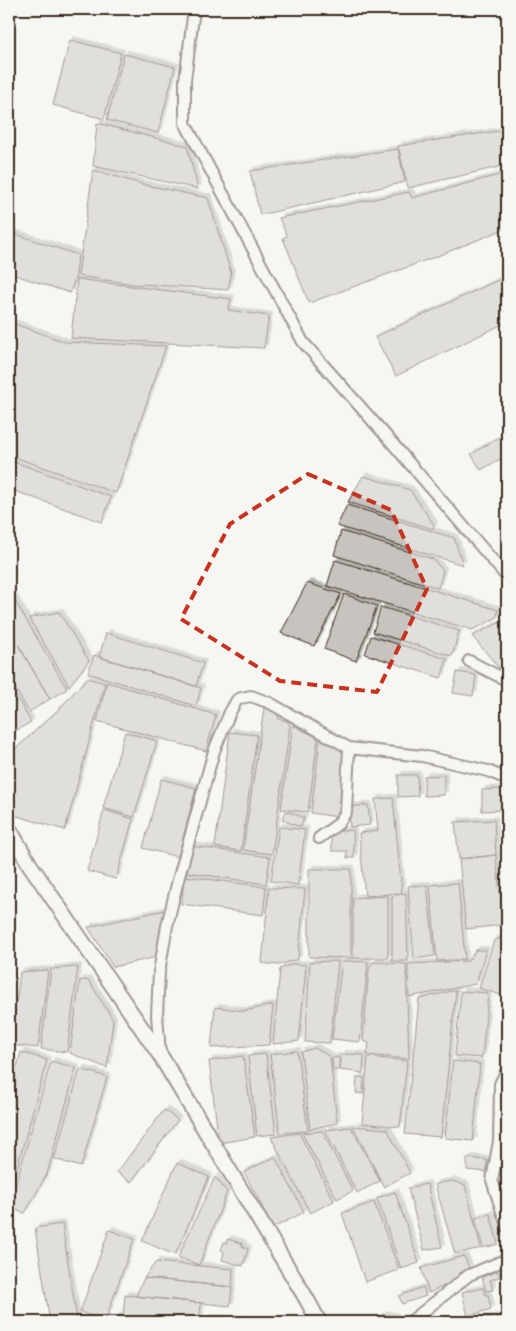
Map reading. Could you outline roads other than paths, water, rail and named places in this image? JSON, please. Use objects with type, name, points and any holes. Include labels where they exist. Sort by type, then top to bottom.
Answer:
[{"type":"street","points":[[194,9],[185,80],[185,123],[303,342],[507,577]]},
{"type":"street","points":[[469,661],[504,679],[507,678]]},
{"type":"street","points":[[160,1055],[157,1015],[159,972],[167,926],[214,751],[235,703],[241,698],[251,696],[270,703],[349,748],[422,756],[488,771],[507,778]]},
{"type":"street","points":[[319,838],[338,824],[346,812],[349,748]]},
{"type":"street","points":[[9,829],[30,864],[160,1055],[319,1322]]},
{"type":"street","points":[[507,1070],[500,1084],[499,1141],[492,1180],[507,1227]]},
{"type":"street","points":[[410,1322],[469,1274],[507,1259]]}]
